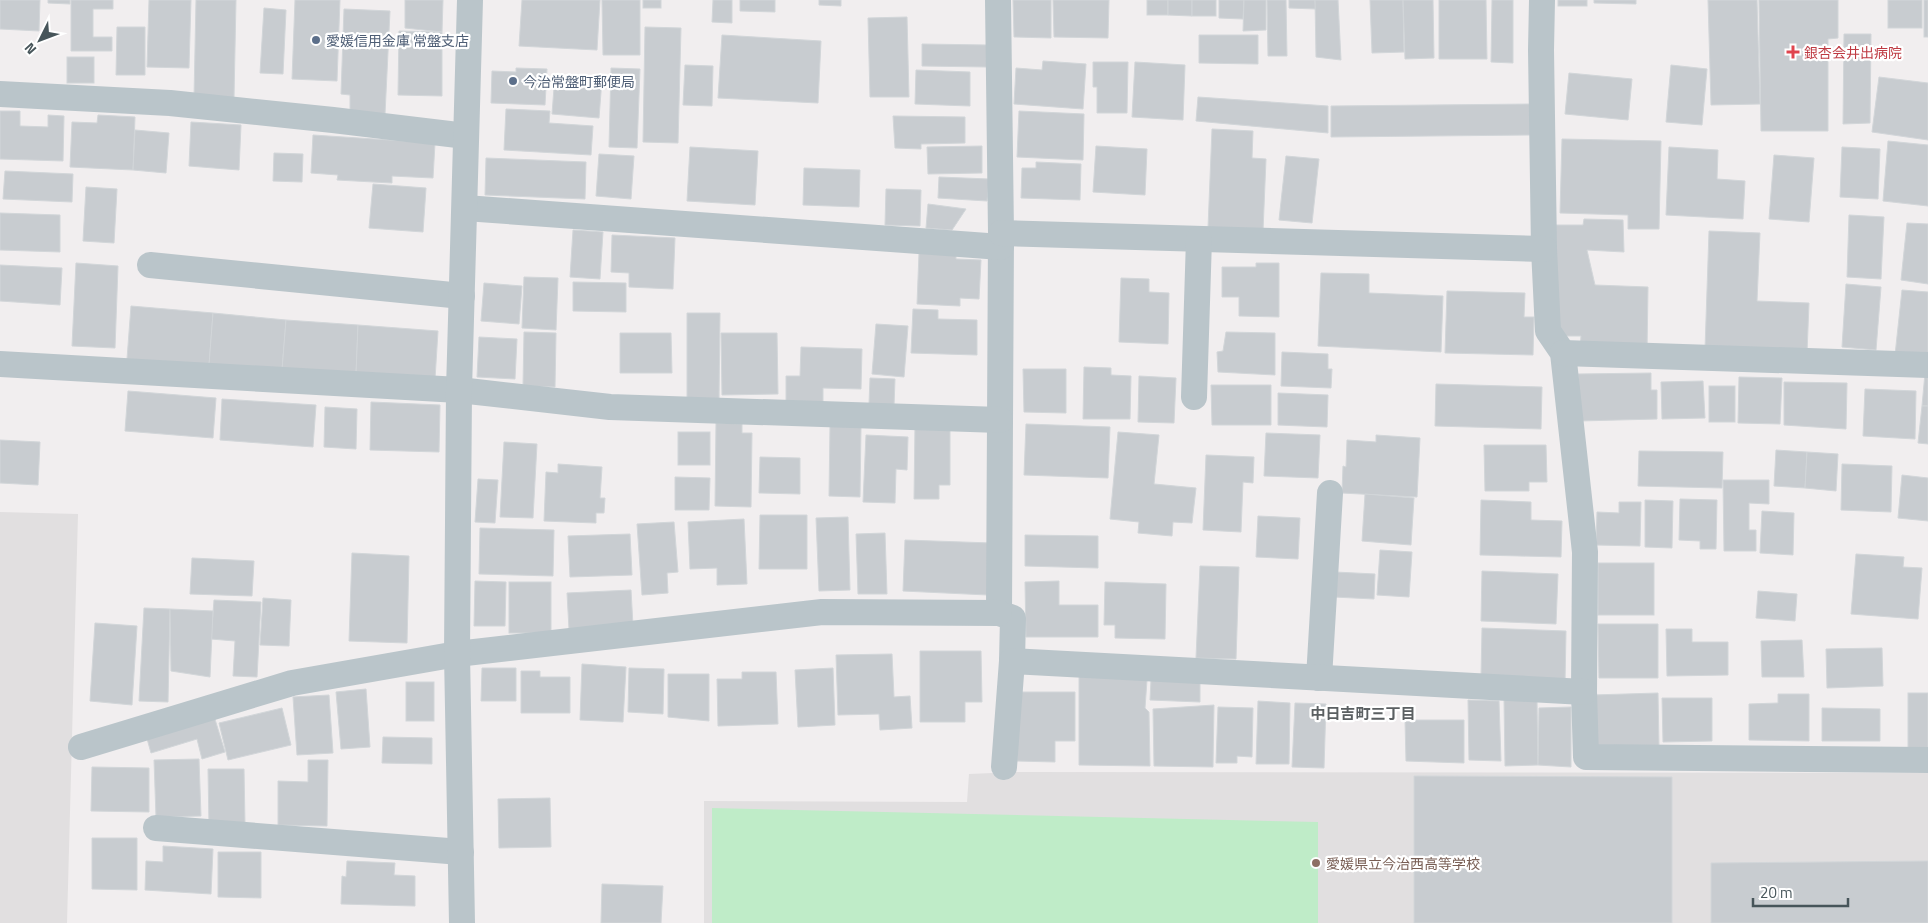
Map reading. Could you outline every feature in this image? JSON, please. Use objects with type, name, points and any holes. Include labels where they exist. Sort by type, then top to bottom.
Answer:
[{"type":"street","points":[[462,923],[457,654],[459,390],[470,0]]},
{"type":"street","points":[[998,0],[1001,240],[999,612]]},
{"type":"street","points":[[1542,0],[1544,249],[1548,331],[1563,353],[1585,552],[1584,692],[1586,757],[1928,760]]},
{"type":"street","points":[[0,94],[170,103],[466,136]]},
{"type":"street","points":[[465,208],[1001,240],[1199,239],[1544,249]]},
{"type":"street","points":[[1194,397],[1199,239]]},
{"type":"street","points":[[150,265],[462,296]]},
{"type":"street","points":[[1563,353],[1928,365]]},
{"type":"street","points":[[0,364],[459,390],[610,407],[1000,420]]},
{"type":"street","points":[[1319,678],[1330,493]]},
{"type":"street","points":[[81,747],[292,683],[457,654],[822,612],[999,612],[1013,618],[1012,661],[1004,767]]},
{"type":"street","points":[[1012,661],[1584,692]]},
{"type":"street","points":[[156,828],[461,852]]},
{"type":"shaded area","points":[[0,512],[78,514],[67,923],[0,923]]},
{"type":"shaded area","name":"愛媛県立今治西高等学校","points":[[1016,772],[1928,773],[1928,923],[704,923],[704,801],[967,802],[969,774]]},
{"type":"green space","points":[[712,808],[1318,822],[1318,923],[712,923]]},
{"type":"building","points":[[0,0],[40,0],[39,31],[0,29]]},
{"type":"building","points":[[48,0],[70,0],[70,4],[48,3]]},
{"type":"building","points":[[71,0],[113,0],[113,9],[93,9],[93,37],[112,37],[112,51],[71,51]]},
{"type":"building","points":[[149,0],[191,0],[189,68],[147,67]]},
{"type":"building","points":[[196,0],[236,0],[234,98],[194,97]]},
{"type":"building","name":"愛媛信用金庫 常盤支店","points":[[295,0],[340,0],[337,81],[292,79]]},
{"type":"building","points":[[405,0],[443,0],[442,32],[405,28]]},
{"type":"building","points":[[522,0],[600,0],[597,50],[519,46]]},
{"type":"building","points":[[602,0],[640,0],[640,55],[603,55]]},
{"type":"building","points":[[643,0],[661,0],[661,8],[643,8]]},
{"type":"building","points":[[713,0],[732,0],[732,23],[712,22]]},
{"type":"building","points":[[740,0],[775,0],[775,12],[740,11]]},
{"type":"building","points":[[819,0],[841,0],[841,6],[819,5]]},
{"type":"building","points":[[1013,0],[1051,0],[1051,38],[1014,37]]},
{"type":"building","points":[[1053,0],[1109,0],[1108,38],[1054,37]]},
{"type":"building","points":[[1147,0],[1168,0],[1168,15],[1147,15]]},
{"type":"building","points":[[1168,0],[1192,0],[1192,16],[1168,15]]},
{"type":"building","points":[[1192,0],[1216,0],[1216,16],[1192,16]]},
{"type":"building","points":[[1219,0],[1244,0],[1243,19],[1219,18]]},
{"type":"building","points":[[1244,0],[1266,0],[1266,30],[1243,31]]},
{"type":"building","points":[[1267,0],[1286,0],[1287,56],[1268,56]]},
{"type":"building","points":[[1289,0],[1315,0],[1316,9],[1289,8]]},
{"type":"building","points":[[1315,0],[1338,0],[1341,60],[1316,57]]},
{"type":"building","points":[[1370,0],[1403,0],[1404,52],[1372,53]]},
{"type":"building","points":[[1403,0],[1433,0],[1434,58],[1405,59]]},
{"type":"building","points":[[1439,0],[1486,0],[1487,59],[1439,59]]},
{"type":"building","points":[[1492,0],[1513,0],[1513,63],[1491,62]]},
{"type":"building","points":[[1558,0],[1587,0],[1587,6],[1558,6]]},
{"type":"building","points":[[1594,0],[1636,0],[1636,4],[1594,3]]},
{"type":"building","points":[[1708,0],[1757,0],[1760,104],[1711,105]]},
{"type":"building","points":[[1759,0],[1838,0],[1838,38],[1828,39],[1828,131],[1761,131]]},
{"type":"building","points":[[1888,0],[1922,0],[1922,28],[1888,28]]},
{"type":"building","points":[[1924,0],[1928,0],[1928,37],[1924,37]]},
{"type":"building","points":[[264,8],[286,10],[283,74],[260,73]]},
{"type":"building","points":[[344,9],[390,11],[385,114],[350,112],[350,95],[341,94]]},
{"type":"building","points":[[907,17],[909,97],[870,97],[868,18]]},
{"type":"building","points":[[117,27],[145,27],[145,75],[116,75]]},
{"type":"building","points":[[645,27],[681,28],[678,143],[643,142]]},
{"type":"building","points":[[399,31],[442,32],[442,96],[398,95]]},
{"type":"building","points":[[1844,34],[1871,34],[1870,123],[1843,124]]},
{"type":"building","points":[[722,35],[821,41],[818,103],[718,98]]},
{"type":"building","points":[[1199,35],[1258,35],[1258,64],[1199,63]]},
{"type":"building","points":[[922,44],[987,45],[987,67],[922,66]]},
{"type":"building","points":[[67,57],[94,57],[94,83],[67,83]]},
{"type":"building","points":[[1043,61],[1086,64],[1083,109],[1014,104],[1016,68],[1042,70]]},
{"type":"building","points":[[1093,62],[1128,62],[1127,113],[1097,113],[1097,87],[1093,87]]},
{"type":"building","points":[[1135,62],[1185,65],[1183,120],[1132,117]]},
{"type":"building","points":[[685,65],[713,66],[712,106],[683,105]]},
{"type":"building","points":[[1671,65],[1707,69],[1702,125],[1666,122]]},
{"type":"building","points":[[516,68],[547,69],[545,105],[491,103],[492,71],[516,72]]},
{"type":"building","points":[[611,68],[640,69],[637,148],[609,147]]},
{"type":"building","points":[[916,70],[970,72],[970,106],[915,104]]},
{"type":"building","points":[[1569,73],[1632,79],[1628,120],[1565,114]]},
{"type":"building","points":[[555,75],[602,79],[599,118],[552,114]]},
{"type":"building","points":[[1879,77],[1928,83],[1928,140],[1872,132]]},
{"type":"building","points":[[1198,97],[1328,106],[1328,133],[1196,121]]},
{"type":"building","points":[[1532,104],[1533,135],[1331,137],[1331,106]]},
{"type":"building","points":[[506,109],[550,111],[549,123],[593,126],[591,155],[504,150]]},
{"type":"building","points":[[0,111],[20,111],[20,126],[48,127],[48,115],[64,116],[63,161],[0,159]]},
{"type":"building","points":[[1019,111],[1084,114],[1083,160],[1017,157]]},
{"type":"building","points":[[98,115],[135,117],[133,170],[70,167],[72,122],[97,123]]},
{"type":"building","points":[[893,116],[965,117],[965,143],[921,144],[921,149],[895,148]]},
{"type":"building","points":[[191,122],[241,125],[239,170],[189,166]]},
{"type":"building","points":[[1212,129],[1253,131],[1252,158],[1266,159],[1263,231],[1208,228]]},
{"type":"building","points":[[135,130],[169,133],[166,173],[133,170]]},
{"type":"building","points":[[313,135],[435,143],[433,178],[392,176],[392,183],[337,180],[338,175],[311,173]]},
{"type":"building","points":[[1562,139],[1661,141],[1659,229],[1628,229],[1628,215],[1560,213]]},
{"type":"building","points":[[1888,141],[1928,145],[1928,206],[1883,201]]},
{"type":"building","points":[[982,146],[982,173],[928,174],[927,147]]},
{"type":"building","points":[[1096,146],[1147,149],[1145,195],[1093,192]]},
{"type":"building","points":[[690,147],[758,151],[755,205],[687,201]]},
{"type":"building","points":[[1669,147],[1718,150],[1717,179],[1745,181],[1743,219],[1666,215]]},
{"type":"building","points":[[1842,147],[1880,149],[1878,199],[1840,197]]},
{"type":"building","points":[[274,153],[303,154],[302,182],[273,181]]},
{"type":"building","points":[[599,154],[634,156],[631,199],[596,196]]},
{"type":"building","points":[[1774,155],[1814,158],[1809,222],[1769,219]]},
{"type":"building","points":[[1286,156],[1319,159],[1312,223],[1279,220]]},
{"type":"building","points":[[486,158],[586,162],[585,199],[485,195]]},
{"type":"building","points":[[1036,162],[1081,164],[1080,200],[1021,198],[1022,168],[1036,168]]},
{"type":"building","points":[[804,168],[860,170],[859,207],[803,205]]},
{"type":"building","points":[[5,171],[73,174],[72,202],[3,199]]},
{"type":"building","points":[[939,177],[989,179],[987,201],[938,198]]},
{"type":"building","points":[[373,184],[426,188],[423,232],[369,228]]},
{"type":"building","points":[[86,187],[117,189],[114,243],[83,241]]},
{"type":"building","points":[[886,189],[921,190],[920,226],[885,225]]},
{"type":"building","points":[[928,204],[966,209],[952,230],[926,228]]},
{"type":"building","points":[[0,213],[60,215],[60,252],[0,250]]},
{"type":"building","points":[[1849,215],[1884,217],[1881,279],[1847,277]]},
{"type":"building","points":[[1584,219],[1623,220],[1624,252],[1587,250],[1595,285],[1648,287],[1647,351],[1580,349],[1581,336],[1558,336],[1555,225],[1583,225]]},
{"type":"building","points":[[1907,223],[1928,224],[1928,284],[1901,280]]},
{"type":"building","points":[[573,230],[603,232],[600,279],[570,277]]},
{"type":"building","points":[[1709,231],[1760,233],[1757,301],[1809,303],[1807,353],[1705,349]]},
{"type":"building","points":[[612,235],[675,238],[673,289],[629,287],[629,273],[611,272]]},
{"type":"building","points":[[919,253],[956,255],[956,259],[981,260],[979,299],[960,298],[960,306],[917,304]]},
{"type":"building","points":[[76,263],[118,266],[115,348],[72,346]]},
{"type":"building","points":[[1256,263],[1279,263],[1279,317],[1239,316],[1239,297],[1222,297],[1222,267],[1256,267]]},
{"type":"building","points":[[0,265],[62,268],[60,305],[0,301]]},
{"type":"building","points":[[1321,273],[1369,274],[1369,293],[1443,296],[1441,352],[1318,346]]},
{"type":"building","points":[[524,277],[558,278],[556,330],[522,328]]},
{"type":"building","points":[[1121,278],[1149,279],[1149,292],[1169,293],[1168,344],[1119,342]]},
{"type":"building","points":[[573,282],[626,283],[626,312],[573,311]]},
{"type":"building","points":[[484,283],[522,286],[519,324],[481,321]]},
{"type":"building","points":[[1846,284],[1881,287],[1876,350],[1842,347]]},
{"type":"building","points":[[1902,290],[1928,292],[1928,358],[1895,355]]},
{"type":"building","points":[[1447,291],[1525,293],[1524,317],[1534,317],[1533,355],[1445,353]]},
{"type":"building","points":[[131,306],[213,313],[209,365],[127,359]]},
{"type":"building","points":[[913,309],[938,310],[938,319],[977,320],[977,355],[911,353]]},
{"type":"building","points":[[213,313],[286,320],[282,370],[209,365]]},
{"type":"building","points":[[687,313],[720,313],[719,399],[687,399]]},
{"type":"building","points":[[286,320],[358,325],[356,374],[282,370]]},
{"type":"building","points":[[876,324],[908,326],[904,377],[872,374]]},
{"type":"building","points":[[358,325],[438,331],[435,379],[356,374]]},
{"type":"building","points":[[524,332],[556,333],[555,387],[523,386]]},
{"type":"building","points":[[1226,332],[1275,333],[1275,375],[1218,372],[1217,352],[1223,351]]},
{"type":"building","points":[[620,333],[671,333],[672,373],[620,373]]},
{"type":"building","points":[[721,333],[777,333],[778,394],[722,395]]},
{"type":"building","points":[[479,337],[517,339],[515,379],[477,377]]},
{"type":"building","points":[[801,347],[862,349],[861,389],[823,388],[823,403],[786,402],[786,376],[800,376]]},
{"type":"building","points":[[1282,352],[1328,354],[1328,369],[1332,369],[1331,388],[1281,386]]},
{"type":"building","points":[[1084,367],[1111,368],[1111,375],[1131,376],[1130,419],[1083,419]]},
{"type":"building","points":[[1023,369],[1066,369],[1066,413],[1024,412]]},
{"type":"building","points":[[1651,373],[1651,390],[1657,390],[1657,419],[1579,421],[1578,374]]},
{"type":"building","points":[[1925,373],[1928,373],[1928,406],[1922,406]]},
{"type":"building","points":[[1139,376],[1176,378],[1174,423],[1138,422]]},
{"type":"building","points":[[1739,377],[1782,378],[1780,424],[1738,423]]},
{"type":"building","points":[[870,378],[895,379],[894,406],[869,404]]},
{"type":"building","points":[[1703,381],[1705,418],[1662,419],[1661,382]]},
{"type":"building","points":[[1784,382],[1847,383],[1846,429],[1784,425]]},
{"type":"building","points":[[1436,384],[1542,387],[1541,429],[1435,426]]},
{"type":"building","points":[[1211,385],[1271,385],[1271,425],[1212,425]]},
{"type":"building","points":[[1709,386],[1735,386],[1735,422],[1709,422]]},
{"type":"building","points":[[1865,389],[1916,391],[1915,439],[1863,436]]},
{"type":"building","points":[[128,391],[216,398],[213,438],[125,431]]},
{"type":"building","points":[[1278,393],[1328,395],[1327,427],[1278,425]]},
{"type":"building","points":[[222,399],[316,405],[313,447],[220,440]]},
{"type":"building","points":[[371,402],[440,405],[439,452],[370,450]]},
{"type":"building","points":[[1922,406],[1928,406],[1928,444],[1918,443]]},
{"type":"building","points":[[325,407],[357,409],[356,449],[324,447]]},
{"type":"building","points":[[716,423],[742,424],[742,433],[752,433],[751,507],[715,506]]},
{"type":"building","points":[[1026,424],[1110,427],[1108,478],[1024,475]]},
{"type":"building","points":[[915,425],[950,425],[950,485],[939,485],[939,499],[914,499]]},
{"type":"building","points":[[830,426],[861,427],[860,497],[829,496]]},
{"type":"building","points":[[678,432],[710,432],[710,465],[678,465]]},
{"type":"building","points":[[1118,432],[1159,435],[1154,484],[1196,488],[1192,523],[1173,522],[1172,536],[1138,533],[1139,522],[1110,519]]},
{"type":"building","points":[[1266,433],[1320,435],[1318,478],[1264,476]]},
{"type":"building","points":[[866,435],[908,437],[907,470],[896,469],[895,503],[863,502]]},
{"type":"building","points":[[1376,435],[1420,438],[1417,497],[1342,493],[1343,466],[1346,467],[1347,440],[1376,442]]},
{"type":"building","points":[[0,440],[40,442],[38,485],[0,483]]},
{"type":"building","points":[[504,442],[537,444],[533,518],[500,517]]},
{"type":"building","points":[[1484,445],[1546,445],[1547,482],[1529,482],[1529,491],[1485,491]]},
{"type":"building","points":[[1776,450],[1807,452],[1805,488],[1774,486]]},
{"type":"building","points":[[1639,451],[1723,452],[1722,488],[1638,486]]},
{"type":"building","points":[[1807,452],[1838,454],[1836,491],[1805,488]]},
{"type":"building","points":[[1206,455],[1254,457],[1253,483],[1243,482],[1241,532],[1203,530]]},
{"type":"building","points":[[760,457],[800,458],[800,494],[759,493]]},
{"type":"building","points":[[558,464],[602,467],[600,498],[605,498],[604,513],[596,513],[596,523],[544,521],[546,472],[558,473]]},
{"type":"building","points":[[1842,464],[1892,466],[1891,512],[1841,510]]},
{"type":"building","points":[[1902,475],[1928,478],[1928,521],[1898,518]]},
{"type":"building","points":[[675,477],[710,478],[709,510],[675,510]]},
{"type":"building","points":[[478,479],[498,480],[495,523],[475,522]]},
{"type":"building","points":[[1723,480],[1769,480],[1769,504],[1749,503],[1749,530],[1756,530],[1756,551],[1724,551]]},
{"type":"building","points":[[1365,494],[1414,498],[1411,545],[1362,541]]},
{"type":"building","points":[[1680,499],[1717,500],[1716,549],[1700,549],[1700,541],[1679,540]]},
{"type":"building","points":[[1481,500],[1531,502],[1531,520],[1562,521],[1561,557],[1480,555]]},
{"type":"building","points":[[1645,500],[1673,501],[1672,548],[1645,547]]},
{"type":"building","points":[[1619,502],[1641,502],[1640,546],[1596,545],[1597,512],[1619,513]]},
{"type":"building","points":[[1762,511],[1794,513],[1793,555],[1760,553]]},
{"type":"building","points":[[760,515],[807,515],[807,569],[759,569]]},
{"type":"building","points":[[1258,516],[1300,518],[1298,559],[1256,557]]},
{"type":"building","points":[[848,517],[850,590],[819,591],[816,518]]},
{"type":"building","points":[[744,519],[747,584],[717,585],[717,568],[690,569],[688,522]]},
{"type":"building","points":[[674,522],[678,572],[667,573],[668,593],[642,595],[637,524]]},
{"type":"building","points":[[480,528],[554,530],[553,576],[479,574]]},
{"type":"building","points":[[885,533],[887,594],[858,594],[856,534]]},
{"type":"building","points":[[630,534],[632,575],[570,577],[568,536]]},
{"type":"building","points":[[1025,535],[1098,536],[1098,568],[1025,566]]},
{"type":"building","points":[[905,540],[991,543],[988,595],[903,591]]},
{"type":"building","points":[[1380,550],[1412,552],[1409,597],[1377,595]]},
{"type":"building","points":[[352,553],[409,556],[407,643],[349,641]]},
{"type":"building","points":[[1856,554],[1904,557],[1903,567],[1922,568],[1918,619],[1851,614]]},
{"type":"building","points":[[192,558],[254,561],[252,596],[190,594]]},
{"type":"building","points":[[1598,563],[1654,563],[1654,615],[1598,615]]},
{"type":"building","points":[[1200,566],[1239,567],[1236,659],[1196,658]]},
{"type":"building","points":[[1482,571],[1558,574],[1556,624],[1481,621]]},
{"type":"building","points":[[1335,572],[1375,574],[1374,599],[1334,597]]},
{"type":"building","points":[[475,581],[506,582],[505,626],[474,626]]},
{"type":"building","points":[[1059,581],[1059,605],[1098,605],[1098,637],[1026,637],[1025,582]]},
{"type":"building","points":[[509,582],[551,582],[551,633],[509,633]]},
{"type":"building","points":[[1105,582],[1166,584],[1165,639],[1115,638],[1115,625],[1104,625]]},
{"type":"building","points":[[631,590],[633,626],[569,629],[567,593]]},
{"type":"building","points":[[1758,591],[1797,594],[1795,621],[1756,618]]},
{"type":"building","points":[[263,598],[291,600],[289,646],[260,645]]},
{"type":"building","points":[[214,600],[261,602],[257,677],[233,676],[235,641],[211,639]]},
{"type":"building","points":[[144,608],[170,609],[168,702],[139,701]]},
{"type":"building","points":[[170,609],[213,611],[210,677],[171,671]]},
{"type":"building","points":[[95,623],[137,626],[132,705],[90,701]]},
{"type":"building","points":[[1598,624],[1658,624],[1658,678],[1599,678]]},
{"type":"building","points":[[1482,628],[1566,631],[1565,683],[1481,678]]},
{"type":"building","points":[[1666,629],[1692,629],[1692,642],[1728,642],[1728,675],[1667,676]]},
{"type":"building","points":[[1802,640],[1804,677],[1762,677],[1761,641]]},
{"type":"building","points":[[1882,648],[1883,686],[1827,688],[1826,649]]},
{"type":"building","points":[[920,651],[981,651],[982,702],[965,702],[965,722],[920,722]]},
{"type":"building","points":[[892,654],[894,697],[910,696],[912,728],[880,730],[879,714],[838,715],[836,655]]},
{"type":"building","points":[[582,664],[626,667],[623,722],[580,720]]},
{"type":"building","points":[[482,668],[516,668],[516,701],[481,701]]},
{"type":"building","points":[[629,668],[664,669],[663,714],[628,712]]},
{"type":"building","points":[[833,668],[835,725],[798,727],[795,670]]},
{"type":"building","points":[[521,671],[540,671],[540,677],[570,677],[570,713],[521,713]]},
{"type":"building","points":[[742,672],[776,672],[778,724],[718,726],[717,679],[742,679]]},
{"type":"building","points":[[668,674],[709,674],[709,721],[668,717]]},
{"type":"building","points":[[1079,676],[1147,680],[1145,708],[1149,712],[1150,766],[1079,765]]},
{"type":"building","points":[[1151,680],[1200,681],[1200,702],[1150,700]]},
{"type":"building","points":[[406,682],[434,682],[434,721],[406,721]]},
{"type":"building","points":[[366,689],[370,747],[341,749],[336,692]]},
{"type":"building","points":[[1018,692],[1075,692],[1075,741],[1055,741],[1055,762],[1017,761]]},
{"type":"building","points":[[1658,693],[1659,747],[1594,748],[1593,695]]},
{"type":"building","points":[[1908,693],[1928,693],[1928,748],[1908,748]]},
{"type":"building","points":[[1778,694],[1809,694],[1809,741],[1749,740],[1749,704],[1778,703]]},
{"type":"building","points":[[329,695],[333,753],[297,755],[293,697]]},
{"type":"building","points":[[1662,698],[1712,698],[1712,741],[1663,742]]},
{"type":"building","points":[[1468,700],[1499,701],[1501,761],[1469,760]]},
{"type":"building","points":[[1504,700],[1537,700],[1538,765],[1505,766]]},
{"type":"building","points":[[1258,701],[1290,703],[1289,764],[1256,764]]},
{"type":"building","points":[[1295,703],[1326,704],[1324,768],[1292,767]]},
{"type":"building","points":[[1214,705],[1213,767],[1154,766],[1153,709]]},
{"type":"building","points":[[1218,707],[1253,708],[1252,757],[1237,756],[1237,763],[1216,763]]},
{"type":"building","points":[[1571,707],[1571,767],[1538,765],[1539,708]]},
{"type":"building","points":[[282,708],[291,745],[228,760],[219,723]]},
{"type":"building","points":[[1822,708],[1880,709],[1880,741],[1822,741]]},
{"type":"building","points":[[214,716],[225,752],[202,759],[197,739],[151,753],[146,735]]},
{"type":"building","points":[[1405,720],[1464,720],[1464,763],[1406,761]]},
{"type":"building","points":[[383,737],[432,738],[432,764],[382,763]]},
{"type":"building","points":[[199,759],[201,816],[156,817],[154,760]]},
{"type":"building","points":[[308,760],[328,760],[327,826],[278,825],[278,781],[308,782]]},
{"type":"building","points":[[92,767],[149,768],[149,812],[91,811]]},
{"type":"building","points":[[208,769],[244,769],[245,825],[209,826]]},
{"type":"building","points":[[1414,776],[1672,777],[1672,923],[1414,923]]},
{"type":"building","points":[[550,798],[551,847],[499,848],[498,799]]},
{"type":"building","points":[[92,838],[137,838],[137,890],[92,889]]},
{"type":"building","points":[[163,846],[213,849],[211,894],[145,890],[146,861],[163,862]]},
{"type":"building","points":[[218,852],[261,852],[261,898],[218,897]]},
{"type":"building","points":[[347,861],[395,863],[394,875],[415,876],[415,906],[341,904],[342,876],[346,877]]},
{"type":"building","points":[[1928,861],[1928,923],[1711,923],[1711,863]]},
{"type":"building","points":[[602,884],[663,886],[661,923],[601,923]]},
{"type":"place","name":"愛媛信用金庫 常盤支店","points":[[316,40]]},
{"type":"place","name":"銀杏会井出病院","points":[[1793,52]]},
{"type":"place","name":"今治常盤町郵便局","points":[[513,81]]},
{"type":"place","name":"愛媛県立今治西高等学校","points":[[1316,863]]},
{"type":"district","name":"中日吉町三丁目","points":[[1363,713]]}]
